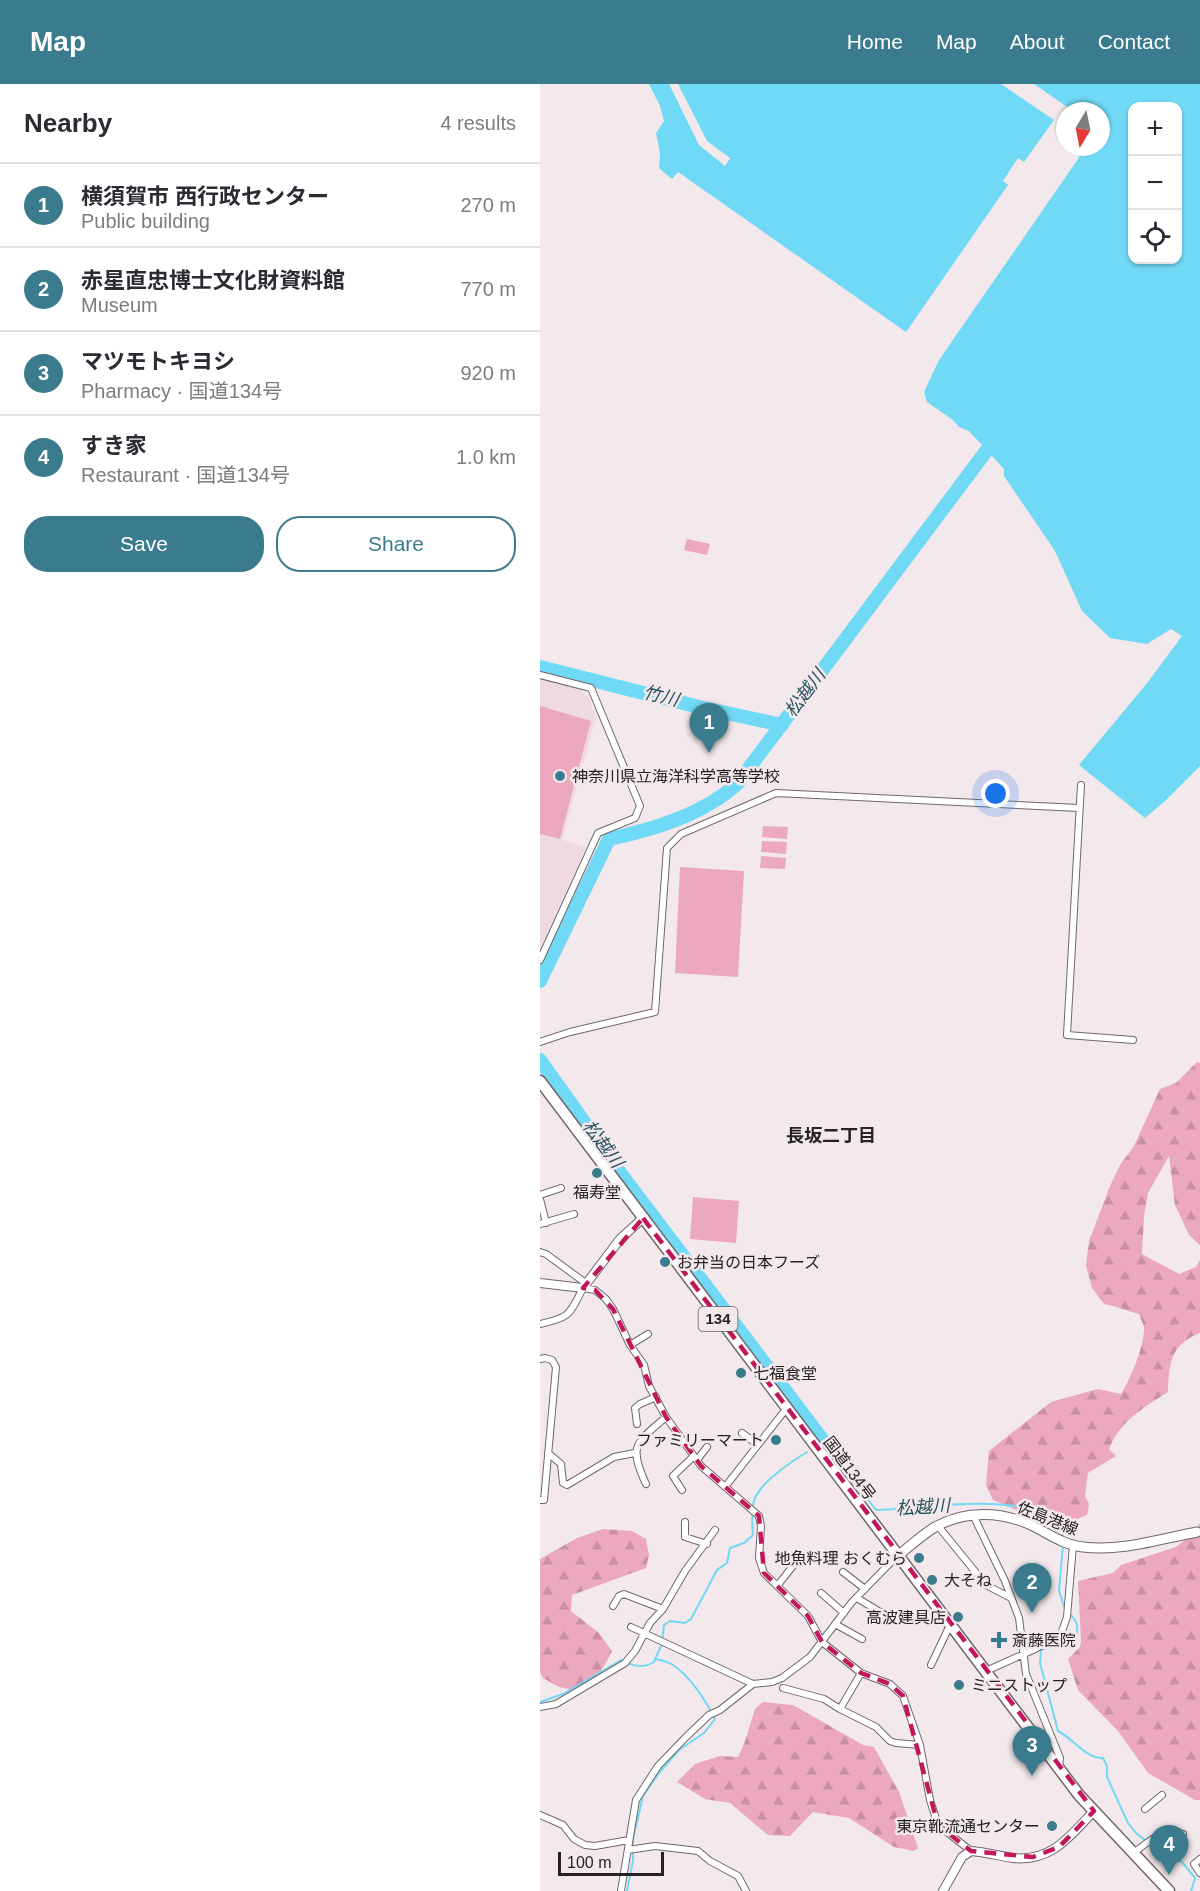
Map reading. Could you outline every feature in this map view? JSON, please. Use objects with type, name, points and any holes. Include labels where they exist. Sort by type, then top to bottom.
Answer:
[{"type":"highway","name":"国道134号","points":[[541,1085],[1059,1769],[1094,1811],[1138,1850],[1169,1891]]},
{"type":"main road","name":"佐島港線","points":[[898,1555],[938,1526],[953,1519],[973,1515],[999,1515],[1016,1519],[1071,1545],[1099,1548],[1121,1547],[1197,1532]]},
{"type":"street","points":[[540,675],[591,688],[640,806],[635,818],[598,833],[540,960]]},
{"type":"street","points":[[1081,785],[1067,1035],[1133,1040]]},
{"type":"street","points":[[540,1042],[570,1032],[655,1012],[667,848],[681,834],[776,793],[1079,808]]},
{"type":"street","points":[[561,1188],[540,1197],[543,1223],[574,1214]]},
{"type":"street","points":[[540,1324],[561,1319],[573,1310],[585,1286],[620,1239],[643,1218]]},
{"type":"street","points":[[540,1252],[546,1254],[585,1286],[595,1290],[606,1299],[630,1345],[644,1365],[649,1386],[666,1417],[696,1458],[759,1516],[761,1526],[759,1558],[764,1573],[808,1616],[822,1642],[861,1673],[890,1684],[903,1696],[920,1745],[930,1800],[938,1826],[971,1851],[1014,1858],[1033,1857],[1046,1854],[1059,1847],[1094,1811]]},
{"type":"street","points":[[540,1283],[585,1286]]},
{"type":"street","points":[[630,1345],[648,1334]]},
{"type":"street","points":[[540,1359],[552,1360],[556,1367],[548,1453],[544,1466],[544,1500],[540,1500]]},
{"type":"street","points":[[637,1424],[636,1408],[656,1398]]},
{"type":"street","points":[[725,1487],[786,1409]]},
{"type":"street","points":[[646,1484],[636,1463],[635,1453],[641,1440],[666,1417]]},
{"type":"street","points":[[742,1433],[758,1445]]},
{"type":"street","points":[[682,1490],[673,1476],[707,1447]]},
{"type":"street","points":[[548,1453],[561,1464],[563,1483],[567,1485],[614,1457],[635,1453]]},
{"type":"street","points":[[973,1515],[1005,1581],[1019,1618],[1026,1674],[1060,1758],[1059,1769]]},
{"type":"street","points":[[685,1522],[685,1537],[706,1544]]},
{"type":"street","points":[[938,1526],[986,1585],[1011,1599]]},
{"type":"street","points":[[540,1707],[556,1704],[626,1663],[685,1571],[715,1530]]},
{"type":"street","points":[[986,1671],[1035,1649],[1061,1634],[1064,1627],[1071,1545]]},
{"type":"street","points":[[631,1627],[753,1684],[772,1682],[782,1678],[810,1657],[856,1598],[898,1555]]},
{"type":"street","points":[[777,1586],[793,1566]]},
{"type":"street","points":[[843,1572],[865,1589]]},
{"type":"street","points":[[821,1593],[844,1613]]},
{"type":"street","points":[[613,1606],[619,1596],[624,1594],[663,1608]]},
{"type":"street","points":[[856,1598],[885,1615]]},
{"type":"street","points":[[835,1624],[862,1639]]},
{"type":"street","points":[[931,1665],[950,1625]]},
{"type":"street","points":[[840,1709],[861,1673]]},
{"type":"street","points":[[621,1891],[636,1800],[658,1766],[709,1715],[720,1710],[753,1684]]},
{"type":"street","points":[[783,1688],[824,1699],[876,1727],[890,1741],[920,1745]]},
{"type":"street","points":[[1145,1809],[1162,1795]]},
{"type":"street","points":[[540,1815],[563,1826],[574,1839],[585,1845],[595,1846],[629,1840]]},
{"type":"street","points":[[1138,1850],[1152,1839],[1169,1832],[1183,1834]]},
{"type":"street","points":[[628,1850],[655,1846],[698,1851],[710,1861],[738,1876],[746,1891]]},
{"type":"street","points":[[943,1891],[962,1857],[971,1851]]},
{"type":"street","points":[[1200,1858],[1194,1864],[1200,1873]]},
{"type":"highlighted area","points":[[643,1218],[1094,1811],[1059,1847],[1033,1857],[971,1851],[938,1825],[903,1696],[890,1684],[861,1673],[822,1642],[808,1616],[764,1573],[759,1516],[701,1466],[666,1417],[613,1309],[595,1290],[583,1288]]},
{"type":"shaded area","name":"神奈川県立海洋科学高等学校","points":[[540,679],[580,689],[590,700],[596,718],[562,840],[586,847],[540,949]]},
{"type":"green space","points":[[687,539],[710,544],[707,555],[684,550]]},
{"type":"green space","name":"神奈川県立海洋科学高等学校","points":[[540,706],[591,721],[560,839],[540,834]]},
{"type":"green space","points":[[763,826],[788,827],[787,839],[762,837]]},
{"type":"green space","points":[[762,841],[787,842],[786,854],[761,852]]},
{"type":"green space","points":[[761,856],[786,858],[785,869],[760,868]]},
{"type":"green space","points":[[680,867],[744,871],[738,977],[675,973]]},
{"type":"green space","points":[[1197,1062],[1200,1063],[1200,1245],[1189,1235],[1175,1205],[1169,1156],[1148,1193],[1142,1254],[1179,1274],[1196,1267],[1200,1260],[1200,1333],[1182,1343],[1173,1356],[1168,1392],[1126,1423],[1113,1439],[1109,1449],[1116,1456],[1088,1473],[1085,1496],[1089,1504],[1087,1515],[1068,1523],[1028,1515],[993,1500],[986,1485],[989,1451],[1051,1402],[1098,1389],[1121,1394],[1125,1388],[1140,1352],[1144,1327],[1139,1314],[1104,1304],[1092,1288],[1086,1266],[1089,1241],[1110,1186],[1120,1165],[1134,1146],[1160,1089],[1176,1083]]},
{"type":"green space","points":[[693,1197],[739,1201],[736,1243],[690,1239]]},
{"type":"green space","points":[[1200,1523],[1200,1800],[1195,1800],[1148,1773],[1118,1731],[1078,1690],[1068,1659],[1080,1647],[1081,1641],[1078,1581],[1113,1573],[1121,1565],[1176,1547],[1194,1533]]},
{"type":"green space","points":[[603,1529],[632,1531],[646,1539],[649,1555],[646,1568],[572,1595],[571,1611],[599,1633],[612,1651],[594,1679],[588,1684],[573,1689],[561,1687],[543,1678],[540,1672],[540,1559],[577,1538]]},
{"type":"green space","points":[[763,1702],[793,1705],[863,1745],[874,1747],[899,1792],[918,1848],[914,1851],[894,1847],[849,1818],[813,1812],[790,1836],[768,1835],[730,1803],[705,1799],[677,1782],[695,1764],[720,1756],[738,1757],[755,1709]]},
{"type":"water","points":[[649,84],[669,84],[699,145],[725,166],[730,158],[707,141],[678,84],[1001,84],[1054,120],[1024,162],[1018,158],[1003,181],[1008,185],[906,332],[678,172],[672,179],[659,168],[660,153],[656,133],[664,121],[660,106]]},
{"type":"water","points":[[1034,84],[1200,84],[1200,766],[1145,818],[1079,765],[1148,682],[1182,636],[1171,629],[1147,644],[1110,638],[1082,611],[1055,551],[1004,476],[1004,469],[969,431],[959,427],[953,420],[927,402],[924,392],[939,360],[1079,156],[1110,156],[1110,102],[1060,102]]},
{"type":"waterway","name":"松越川","points":[[540,981],[609,839],[643,831],[677,819],[709,804],[737,784],[987,450]]},
{"type":"waterway","name":"竹川","points":[[540,667],[699,707],[782,725]]},
{"type":"waterway","name":"松越川","points":[[540,1060],[624,1178],[825,1443]]},
{"type":"waterway","name":"松越川","points":[[822,1444],[825,1443],[876,1510],[999,1504],[1024,1508],[1045,1515],[1062,1526],[1063,1538]]},
{"type":"waterway","points":[[627,1891],[633,1860],[633,1839],[643,1796],[679,1750],[704,1733],[715,1719],[685,1675],[671,1664],[655,1659],[662,1644],[664,1625],[670,1621],[685,1623],[691,1619],[717,1570],[727,1563],[730,1548],[744,1543],[753,1535],[752,1509],[757,1494],[776,1474],[807,1452]]},
{"type":"waterway","name":"松越川","points":[[1063,1544],[1059,1591],[1065,1609]]},
{"type":"waterway","name":"松越川","points":[[1069,1613],[1077,1625],[1075,1640],[1041,1650],[1040,1663],[1058,1731],[1085,1752],[1103,1758],[1107,1766],[1107,1777],[1128,1823],[1136,1833],[1165,1856],[1182,1862],[1195,1878],[1191,1891]]},
{"type":"waterway","points":[[540,1702],[563,1694],[621,1660],[641,1666],[650,1664],[655,1659]]},
{"type":"place","name":"横須賀市 西行政センター","points":[[709,753]]},
{"type":"place","name":"神奈川県立海洋科学高等学校","points":[[560,776]]},
{"type":"place","name":"福寿堂","points":[[597,1173]]},
{"type":"place","name":"お弁当の日本フーズ","points":[[665,1262]]},
{"type":"place","name":"七福食堂","points":[[741,1373]]},
{"type":"place","name":"ファミリーマート","points":[[776,1440]]},
{"type":"place","name":"地魚料理 おくむら","points":[[919,1558]]},
{"type":"place","name":"大そね","points":[[932,1580]]},
{"type":"place","name":"赤星直忠博士文化財資料館","points":[[1032,1613]]},
{"type":"place","name":"高波建具店","points":[[958,1617]]},
{"type":"place","name":"斎藤医院","points":[[999,1640]]},
{"type":"place","name":"ミニストップ","points":[[959,1685]]},
{"type":"place","name":"マツモトキヨシ","points":[[1032,1776]]},
{"type":"place","name":"東京靴流通センター","points":[[1052,1826]]},
{"type":"place","name":"すき家","points":[[1169,1875]]},
{"type":"district","name":"長坂二丁目","points":[[831,1136]]}]
